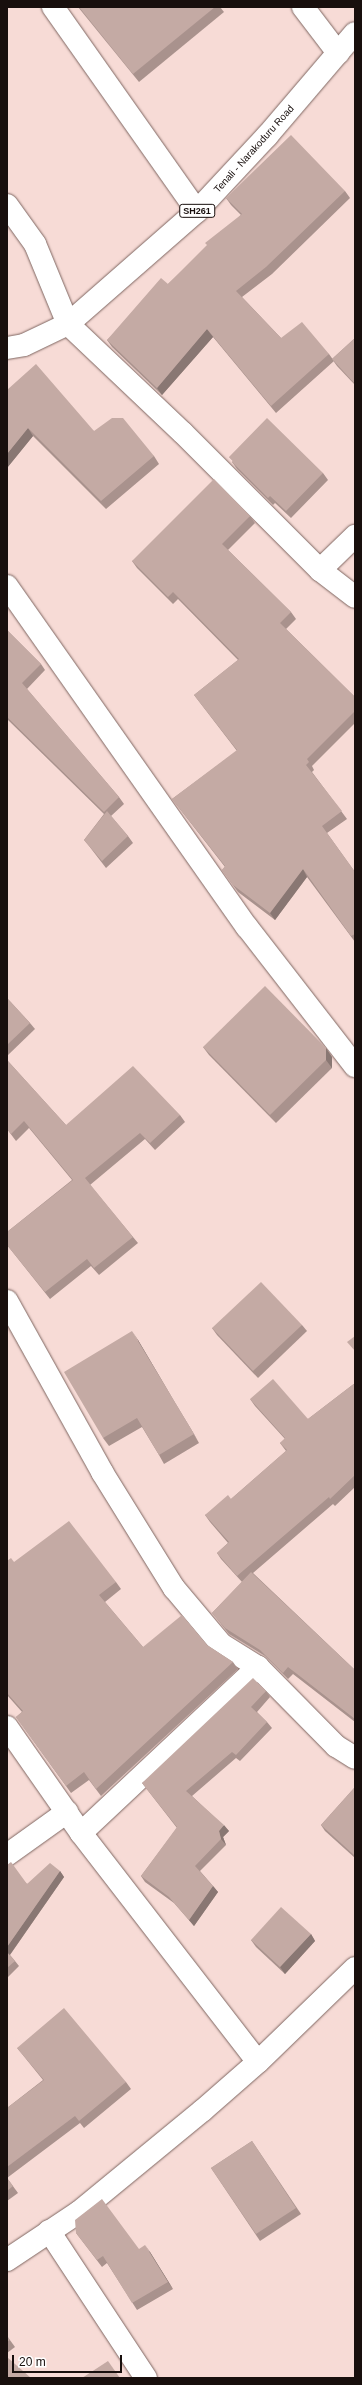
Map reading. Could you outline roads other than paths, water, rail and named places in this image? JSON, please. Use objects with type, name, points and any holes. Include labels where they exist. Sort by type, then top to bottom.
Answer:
[{"type":"street","points":[[53,7],[197,211]]},
{"type":"street","points":[[303,7],[338,53]]},
{"type":"street","name":"Tenali - Narakoduru Road","points":[[7,348],[24,344],[68,324],[197,211],[267,136],[355,33]]},
{"type":"street","points":[[7,204],[35,244],[68,324],[183,433],[320,570],[355,597]]},
{"type":"street","points":[[320,570],[355,536]]},
{"type":"street","points":[[7,586],[247,927],[355,1066]]},
{"type":"street","points":[[7,1301],[102,1472],[174,1588],[221,1644],[258,1666],[336,1746],[355,1758]]},
{"type":"street","points":[[81,1833],[258,1666]]},
{"type":"street","points":[[7,1727],[81,1833],[258,2062]]},
{"type":"street","points":[[7,1856],[66,1812]]},
{"type":"street","points":[[7,2260],[78,2212],[202,2112],[258,2062],[355,1968]]},
{"type":"street","points":[[49,2231],[146,2378]]}]
